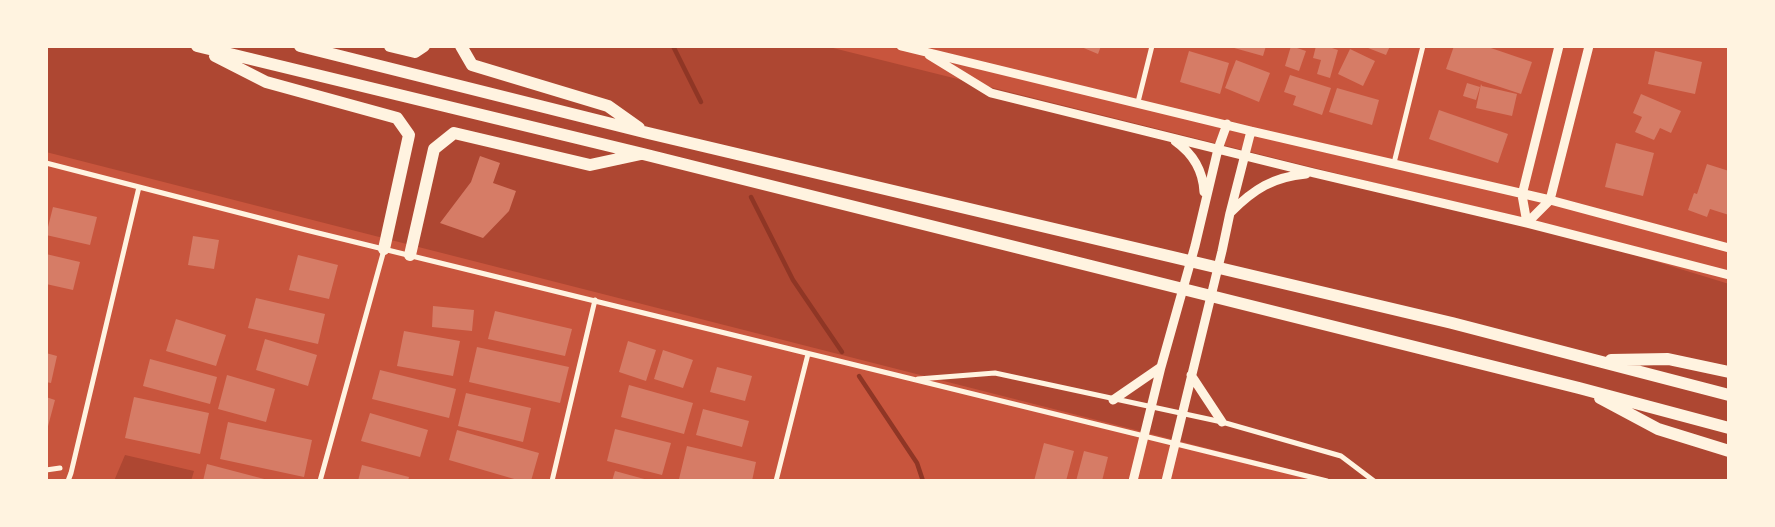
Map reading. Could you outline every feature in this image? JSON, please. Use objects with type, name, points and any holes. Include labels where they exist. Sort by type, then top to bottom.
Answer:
[{"type":"main road","points":[[197,46],[643,154],[1579,388],[1729,428]]},
{"type":"main road","points":[[197,46],[266,82],[397,118],[408,135],[384,249]]},
{"type":"main road","points":[[300,46],[648,133],[1452,323],[1729,395]]},
{"type":"main road","points":[[390,46],[415,52],[424,46]]},
{"type":"main road","points":[[460,46],[472,65],[608,106],[648,133]]},
{"type":"main road","points":[[410,255],[434,149],[454,133],[590,166],[643,154]]},
{"type":"main road","points":[[1596,361],[1668,358],[1729,372]]},
{"type":"main road","points":[[1579,388],[1658,429],[1729,451]]},
{"type":"street","points":[[901,46],[1252,131],[1550,200],[1729,248]]},
{"type":"street","points":[[1138,102],[1152,46]]},
{"type":"street","points":[[1394,163],[1423,46]]},
{"type":"street","points":[[1527,223],[1522,195],[1559,46]]},
{"type":"street","points":[[1527,223],[1550,200],[1589,46]]},
{"type":"street","points":[[922,51],[991,93],[1314,174],[1527,223],[1729,275]]},
{"type":"street","points":[[1133,481],[1150,407],[1195,246],[1218,149],[1227,124]]},
{"type":"street","points":[[1166,481],[1230,213],[1252,131]]},
{"type":"street","points":[[1168,136],[1184,147],[1197,163],[1204,182],[1204,202]]},
{"type":"street","points":[[46,163],[384,249],[1327,481]]},
{"type":"street","points":[[1230,213],[1247,196],[1268,183],[1290,176],[1314,174]]},
{"type":"street","points":[[68,481],[139,187]]},
{"type":"street","points":[[320,481],[384,249]]},
{"type":"street","points":[[552,481],[595,300]]},
{"type":"street","points":[[776,481],[808,354]]},
{"type":"street","points":[[1113,400],[1161,367]]},
{"type":"street","points":[[913,379],[995,373],[1222,422],[1341,456],[1374,481]]},
{"type":"street","points":[[1191,374],[1222,422]]},
{"type":"street","points":[[46,470],[60,468]]},
{"type":"shaded area","points":[[46,46],[825,46],[1508,216],[1729,284],[1729,481],[1336,481],[46,152]]},
{"type":"shaded area","points":[[125,455],[194,471],[191,481],[114,481]]},
{"type":"building","points":[[1079,46],[1101,46],[1098,54]]},
{"type":"building","points":[[1227,46],[1266,46],[1263,56]]},
{"type":"building","points":[[1291,46],[1306,51],[1299,71],[1285,66]]},
{"type":"building","points":[[1316,46],[1326,46],[1338,50],[1330,78],[1317,74],[1321,60],[1313,58]]},
{"type":"building","points":[[1363,46],[1390,46],[1386,55]]},
{"type":"building","points":[[1454,46],[1485,46],[1532,62],[1521,94],[1446,69]]},
{"type":"building","points":[[1350,49],[1375,61],[1363,86],[1338,74]]},
{"type":"building","points":[[1189,51],[1229,63],[1220,94],[1180,82]]},
{"type":"building","points":[[1655,51],[1702,62],[1695,94],[1648,84]]},
{"type":"building","points":[[1236,60],[1270,73],[1259,102],[1225,88]]},
{"type":"building","points":[[1290,75],[1331,88],[1322,115],[1293,105],[1296,96],[1284,92]]},
{"type":"building","points":[[1467,83],[1480,87],[1476,100],[1463,96]]},
{"type":"building","points":[[1481,84],[1482,86],[1517,94],[1512,116],[1476,108]]},
{"type":"building","points":[[1337,88],[1379,100],[1372,125],[1329,112]]},
{"type":"building","points":[[1641,94],[1681,111],[1671,133],[1660,128],[1654,140],[1635,132],[1642,117],[1633,113]]},
{"type":"building","points":[[1439,110],[1508,134],[1498,163],[1429,139]]},
{"type":"building","points":[[1616,143],[1654,153],[1643,196],[1605,187]]},
{"type":"building","points":[[480,156],[500,163],[493,183],[516,191],[509,211],[483,238],[440,223],[471,182]]},
{"type":"building","points":[[1707,164],[1729,171],[1729,215],[1710,209],[1707,217],[1688,210],[1694,193],[1697,194]]},
{"type":"building","points":[[53,207],[97,217],[90,245],[46,235]]},
{"type":"building","points":[[193,236],[219,240],[214,269],[188,265]]},
{"type":"building","points":[[46,254],[80,262],[73,290],[46,284]]},
{"type":"building","points":[[298,255],[338,265],[329,299],[289,290]]},
{"type":"building","points":[[256,298],[325,314],[318,344],[248,328]]},
{"type":"building","points":[[433,306],[474,310],[472,331],[432,327]]},
{"type":"building","points":[[495,311],[572,329],[565,356],[488,339]]},
{"type":"building","points":[[176,319],[226,335],[216,366],[166,351]]},
{"type":"building","points":[[404,331],[460,341],[453,376],[397,366]]},
{"type":"building","points":[[265,339],[317,355],[308,386],[256,370]]},
{"type":"building","points":[[628,341],[656,350],[646,381],[619,372]]},
{"type":"building","points":[[477,347],[569,367],[560,403],[469,382]]},
{"type":"building","points":[[663,350],[693,360],[683,388],[654,379]]},
{"type":"building","points":[[46,353],[57,356],[51,383],[46,382]]},
{"type":"building","points":[[150,359],[217,377],[210,404],[143,386]]},
{"type":"building","points":[[717,367],[752,376],[745,401],[710,392]]},
{"type":"building","points":[[380,370],[456,389],[449,418],[372,399]]},
{"type":"building","points":[[227,375],[275,389],[266,422],[218,409]]},
{"type":"building","points":[[629,385],[693,403],[684,434],[621,417]]},
{"type":"building","points":[[466,393],[531,408],[523,442],[458,426]]},
{"type":"building","points":[[46,397],[55,400],[47,430],[46,430]]},
{"type":"building","points":[[134,397],[209,413],[200,454],[125,438]]},
{"type":"building","points":[[703,409],[749,421],[742,447],[696,435]]},
{"type":"building","points":[[370,413],[428,430],[420,457],[361,441]]},
{"type":"building","points":[[228,422],[312,440],[304,477],[220,459]]},
{"type":"building","points":[[615,429],[671,443],[662,475],[607,461]]},
{"type":"building","points":[[457,430],[539,453],[531,481],[521,481],[449,460]]},
{"type":"building","points":[[1044,443],[1074,451],[1066,481],[1034,481]]},
{"type":"building","points":[[687,446],[756,462],[752,481],[688,481],[679,479]]},
{"type":"building","points":[[1084,451],[1108,457],[1102,481],[1076,481]]},
{"type":"building","points":[[207,464],[268,480],[268,481],[203,481]]},
{"type":"building","points":[[362,465],[409,477],[408,481],[358,481]]},
{"type":"building","points":[[615,471],[648,480],[648,481],[612,481]]},
{"type":"waterway","points":[[673,46],[701,102]]},
{"type":"waterway","points":[[751,197],[793,280],[842,352]]},
{"type":"waterway","points":[[859,376],[917,463],[923,481]]}]
